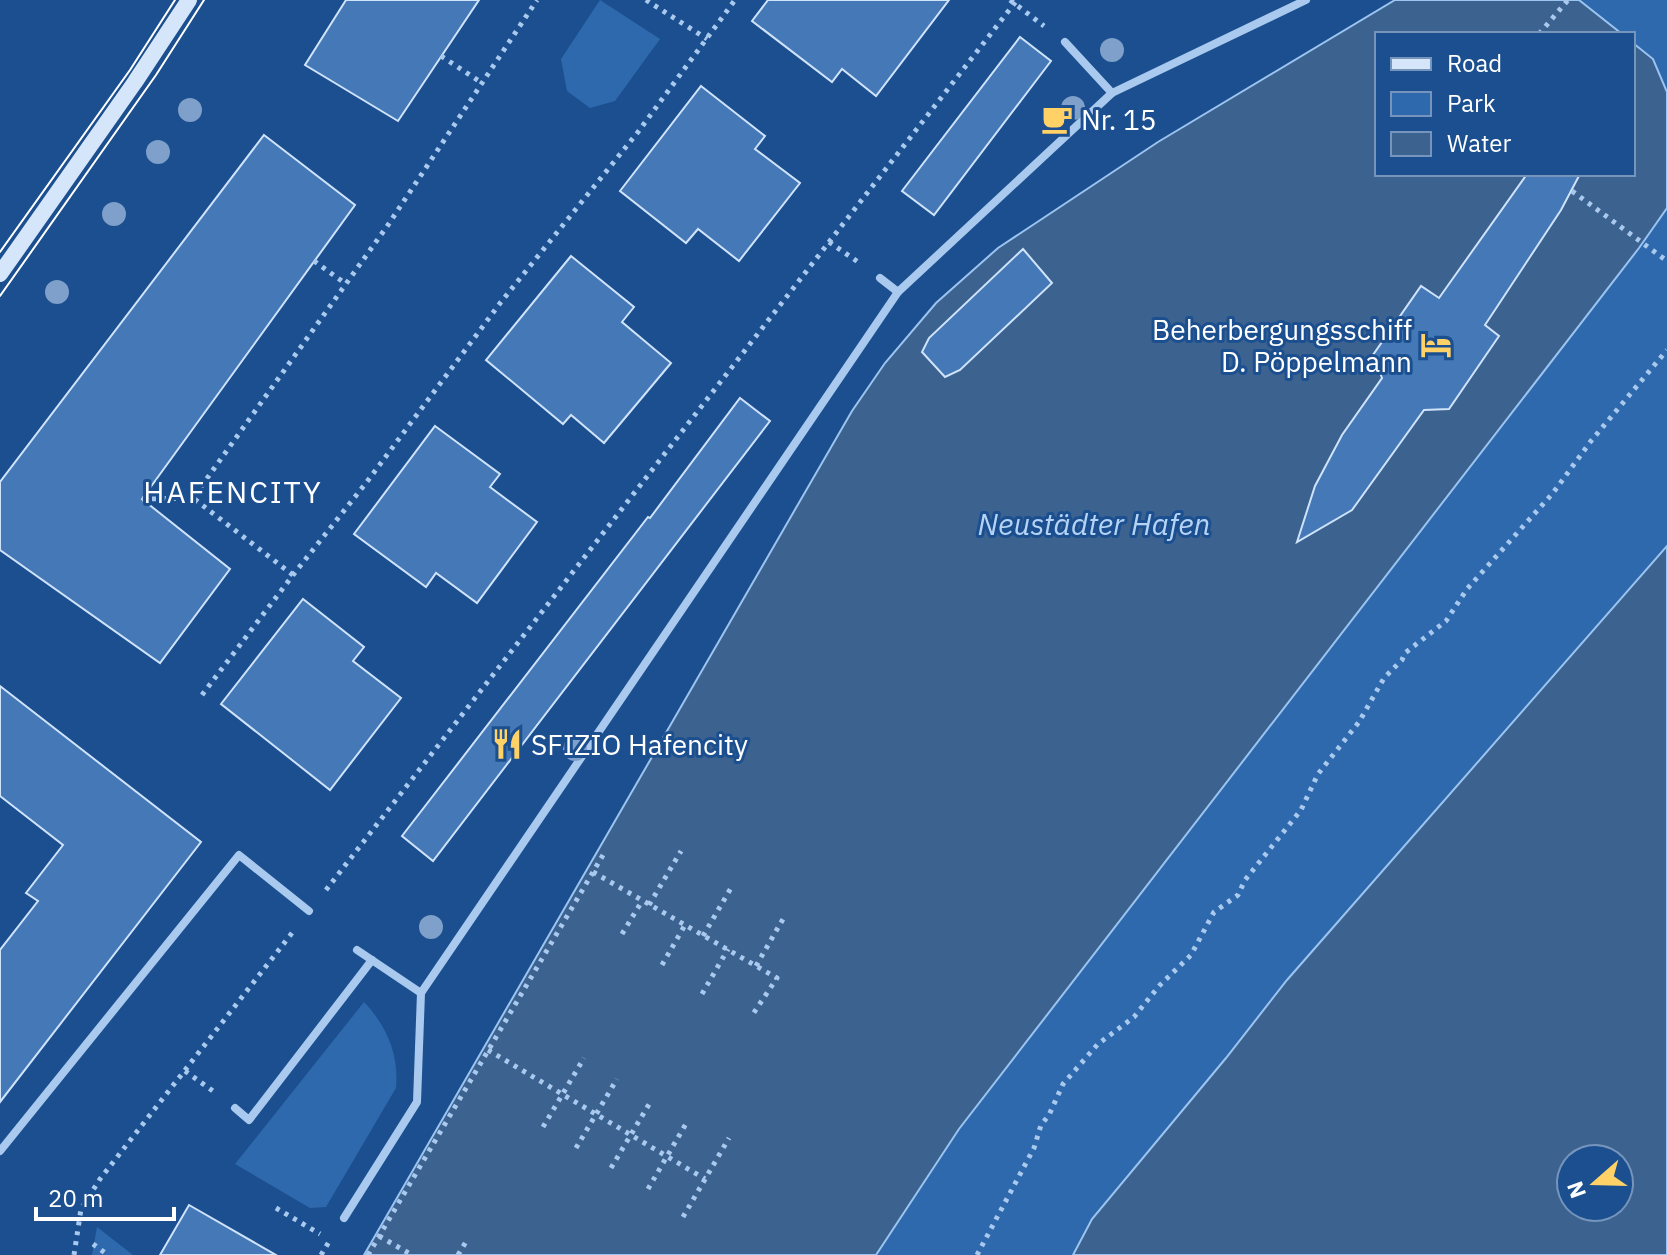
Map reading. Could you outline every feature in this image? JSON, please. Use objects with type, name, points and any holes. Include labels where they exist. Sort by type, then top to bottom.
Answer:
[{"type":"main road","points":[[0,274],[189,0]]},
{"type":"street","points":[[344,1218],[417,1102],[421,993],[898,292],[1112,93],[1306,0]]},
{"type":"street","points":[[1065,42],[1112,93]]},
{"type":"street","points":[[880,278],[898,292]]},
{"type":"street","points":[[0,1151],[239,855],[309,911]]},
{"type":"street","points":[[357,950],[421,993]]},
{"type":"street","points":[[235,1108],[249,1120],[372,960]]},
{"type":"path","points":[[193,498],[346,284],[537,0]]},
{"type":"path","points":[[646,0],[707,39]]},
{"type":"path","points":[[202,695],[501,302],[638,132],[735,0]]},
{"type":"path","points":[[1541,32],[1568,0]]},
{"type":"path","points":[[74,1255],[81,1209],[100,1179],[1014,1],[1031,16]]},
{"type":"path","points":[[441,56],[482,83]]},
{"type":"path","points":[[1572,191],[1667,261]]},
{"type":"path","points":[[829,242],[880,278]]},
{"type":"path","points":[[314,261],[346,284]]},
{"type":"path","points":[[977,1255],[1034,1148],[1041,1125],[1063,1084],[1098,1044],[1134,1017],[1159,986],[1191,955],[1214,912],[1238,895],[1245,880],[1301,810],[1318,774],[1359,722],[1384,678],[1405,653],[1446,621],[1467,589],[1553,493],[1584,450],[1667,350]]},
{"type":"path","points":[[142,499],[193,498],[293,575]]},
{"type":"path","points":[[649,905],[681,851]]},
{"type":"path","points":[[368,1255],[603,855]]},
{"type":"path","points":[[593,872],[777,978],[751,1017]]},
{"type":"path","points":[[703,936],[731,888]]},
{"type":"path","points":[[622,934],[642,901]]},
{"type":"path","points":[[756,966],[783,919]]},
{"type":"path","points":[[662,965],[685,925]]},
{"type":"path","points":[[702,994],[728,949]]},
{"type":"path","points":[[488,1050],[705,1179]]},
{"type":"path","points":[[543,1127],[584,1058]]},
{"type":"path","points":[[185,1071],[235,1108]]},
{"type":"path","points":[[576,1148],[617,1079]]},
{"type":"path","points":[[611,1168],[651,1101]]},
{"type":"path","points":[[648,1189],[687,1122]]},
{"type":"path","points":[[683,1217],[729,1138]]},
{"type":"path","points":[[276,1208],[330,1240]]},
{"type":"path","points":[[379,1236],[412,1255]]},
{"type":"path","points":[[458,1255],[467,1240]]},
{"type":"path","points":[[93,1244],[108,1255]]},
{"type":"green space","points":[[600,0],[660,39],[615,101],[590,108],[567,91],[561,59]]},
{"type":"green space","points":[[1579,0],[1667,0],[1667,92],[1653,59],[1635,45],[1635,32],[1619,32]]},
{"type":"green space","points":[[1667,208],[1667,546],[1287,980],[1092,1219],[1073,1255],[876,1255],[959,1129],[1639,249]]},
{"type":"green space","points":[[364,1002],[390,1042],[396,1064],[396,1088],[326,1207],[310,1208],[235,1164]]},
{"type":"green space","points":[[97,1227],[133,1255],[92,1255]]},
{"type":"water","name":"Neustädter Hafen","points":[[1395,0],[1579,0],[1619,32],[1375,32],[1375,176],[1635,176],[1635,45],[1653,59],[1667,92],[1667,208],[959,1129],[876,1255],[364,1255],[852,411],[885,363],[936,303],[998,248],[1158,142]]},
{"type":"water","points":[[1667,546],[1667,1255],[1073,1255],[1092,1219],[1287,980]]},
{"type":"building","points":[[346,0],[479,0],[398,121],[305,65]]},
{"type":"building","points":[[768,0],[949,0],[876,96],[842,69],[832,82],[752,21]]},
{"type":"building","points":[[1020,37],[1051,61],[934,215],[902,191]]},
{"type":"building","points":[[701,86],[765,136],[755,149],[800,183],[739,261],[698,229],[686,243],[620,191]]},
{"type":"building","points":[[264,135],[355,205],[142,499],[230,569],[160,663],[0,550],[0,482]]},
{"type":"building","name":"Beherbergungsschiff D. Pöppelmann","points":[[1526,176],[1579,176],[1561,210],[1485,325],[1499,336],[1449,409],[1424,410],[1352,510],[1297,542],[1315,486],[1342,435],[1382,378],[1373,355],[1421,286],[1439,298]]},
{"type":"building","points":[[1023,249],[1052,283],[960,370],[945,377],[922,352],[929,338]]},
{"type":"building","points":[[571,256],[634,307],[622,322],[671,363],[604,443],[571,415],[563,424],[486,360]]},
{"type":"building","points":[[740,398],[770,421],[433,861],[402,836]]},
{"type":"building","points":[[435,426],[500,474],[490,487],[537,522],[477,603],[436,573],[426,587],[354,534]]},
{"type":"building","points":[[303,599],[364,647],[353,661],[401,698],[330,790],[221,704]]},
{"type":"building","points":[[0,686],[201,842],[0,1102],[0,950],[38,901],[26,893],[63,845],[0,796]]},
{"type":"building","points":[[189,1205],[276,1255],[160,1255]]},
{"type":"tram line","points":[[0,252],[130,70],[175,0]]},
{"type":"tram line","points":[[0,296],[156,75],[204,0]]},
{"type":"place","name":"Nr. 15","points":[[1057,119]]},
{"type":"place","name":"Beherbergungsschiff D. Pöppelmann","points":[[1436,345]]},
{"type":"place","name":"SFIZIO Hafencity","points":[[507,744]]},
{"type":"district","name":"HAFENCITY","points":[[233,491]]}]
